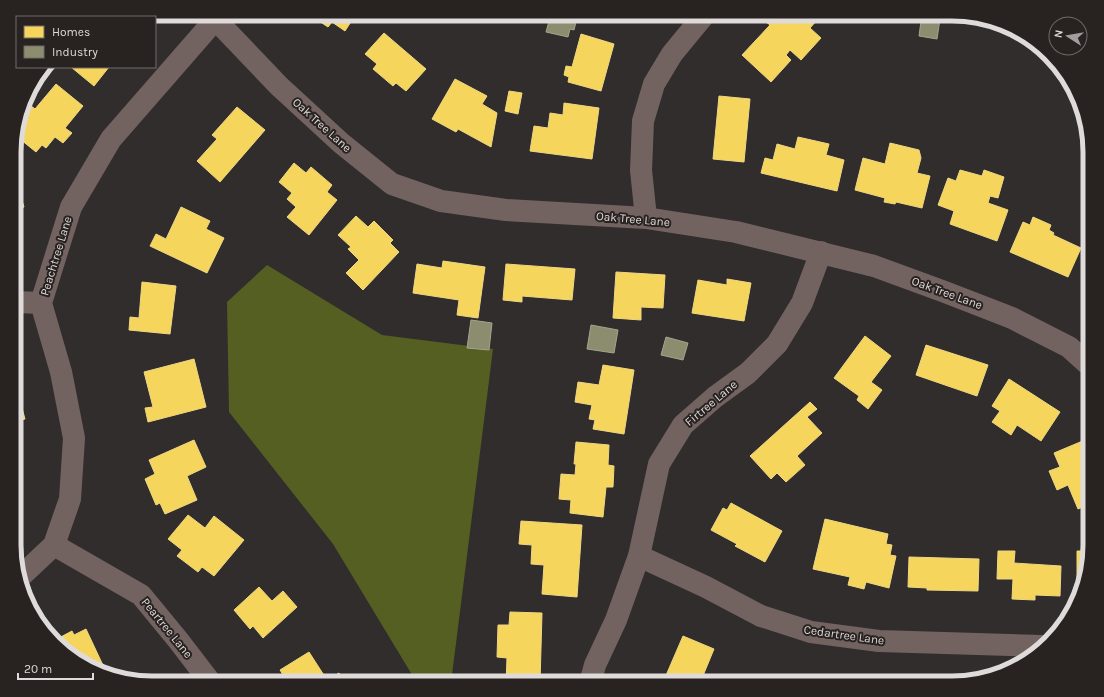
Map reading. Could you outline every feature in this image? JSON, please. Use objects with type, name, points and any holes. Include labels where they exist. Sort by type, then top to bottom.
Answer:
[{"type":"street","name":"Peachtree Lane","points":[[24,573],[54,544],[70,499],[74,438],[62,372],[41,303],[71,207],[111,139],[214,21]]},
{"type":"street","name":"Oak Tree Lane","points":[[222,21],[279,86],[342,143],[392,184],[441,201],[506,210],[646,218],[736,232],[820,252],[874,266],[1012,318],[1069,347],[1083,360]]},
{"type":"street","points":[[646,218],[641,170],[643,121],[654,84],[672,54],[699,21]]},
{"type":"street","name":"Firtree Lane","points":[[592,676],[595,665],[616,620],[639,556],[659,464],[683,425],[715,397],[748,373],[777,344],[802,303],[820,252]]},
{"type":"street","points":[[21,302],[41,303]]},
{"type":"street","name":"Peartree Lane","points":[[54,544],[140,595],[206,676]]},
{"type":"street","name":"Cedartree Lane","points":[[639,556],[706,587],[761,616],[811,632],[879,641],[1035,646]]},
{"type":"green space","points":[[267,265],[382,335],[493,349],[452,676],[413,676],[333,544],[229,412],[227,302]]},
{"type":"building: Homes","points":[[319,21],[351,21],[345,31],[332,22],[328,27]]},
{"type":"building: Homes","points":[[816,21],[810,28],[821,38],[801,60],[790,50],[786,55],[791,60],[771,82],[742,55],[770,25],[766,22]]},
{"type":"building: Homes","points":[[384,33],[426,69],[406,91],[396,83],[393,86],[373,69],[377,64],[365,54]]},
{"type":"building: Homes","points":[[581,34],[614,44],[601,91],[568,82],[569,77],[564,75],[566,66],[572,67]]},
{"type":"building: Homes","points":[[72,68],[108,68],[94,86]]},
{"type":"building: Homes","points":[[455,79],[487,96],[482,104],[497,113],[491,147],[458,129],[456,132],[432,119]]},
{"type":"building: Homes","points":[[56,84],[83,106],[65,128],[72,133],[63,143],[55,137],[46,148],[42,145],[36,152],[22,140],[25,118],[30,105],[35,109]]},
{"type":"building: Homes","points":[[509,91],[522,93],[518,114],[505,111]]},
{"type":"building: Homes","points":[[719,96],[750,99],[744,162],[713,159]]},
{"type":"building: Homes","points":[[564,103],[599,108],[592,159],[530,151],[534,126],[548,128],[550,113],[563,115]]},
{"type":"building: Homes","points":[[237,107],[265,130],[220,182],[197,161],[217,139],[212,135]]},
{"type":"building: Homes","points":[[798,137],[829,144],[826,155],[844,160],[837,191],[761,173],[765,158],[773,160],[777,144],[795,149]]},
{"type":"building: Homes","points":[[890,143],[919,150],[921,158],[917,173],[930,176],[922,208],[896,202],[895,204],[884,202],[885,198],[855,190],[863,158],[885,164]]},
{"type":"building: Homes","points":[[294,163],[306,173],[311,167],[332,185],[327,192],[337,200],[309,235],[287,217],[296,207],[287,199],[292,193],[279,182]]},
{"type":"building: Homes","points":[[960,170],[982,176],[984,170],[1004,177],[998,198],[990,196],[988,203],[1008,210],[997,241],[950,224],[954,211],[938,205],[948,178],[956,181]]},
{"type":"building: Homes","points":[[21,197],[24,207],[21,208]]},
{"type":"building: Homes","points":[[181,207],[210,221],[206,229],[224,238],[207,273],[150,246],[156,234],[166,239]]},
{"type":"building: Homes","points":[[356,216],[368,227],[374,221],[393,240],[390,243],[399,252],[363,290],[346,273],[359,260],[348,249],[351,247],[338,235]]},
{"type":"building: Homes","points":[[1033,217],[1051,225],[1049,230],[1054,233],[1053,235],[1081,248],[1068,277],[1010,252],[1023,222],[1030,225]]},
{"type":"building: Homes","points":[[443,261],[485,267],[478,318],[457,315],[459,300],[413,293],[417,264],[442,268]]},
{"type":"building: Homes","points":[[506,264],[575,269],[572,300],[522,296],[522,302],[503,300]]},
{"type":"building: Homes","points":[[616,272],[665,275],[663,308],[641,307],[641,320],[613,318]]},
{"type":"building: Homes","points":[[727,279],[751,283],[744,321],[692,313],[698,280],[727,285]]},
{"type":"building: Homes","points":[[142,282],[176,286],[170,334],[129,330],[130,317],[139,318]]},
{"type":"building: Homes","points":[[865,336],[891,356],[871,382],[882,390],[868,409],[857,400],[859,396],[834,378]]},
{"type":"building: Homes","points":[[926,345],[988,365],[977,396],[916,375]]},
{"type":"building: Homes","points":[[194,359],[206,407],[148,422],[145,408],[153,407],[144,372]]},
{"type":"building: Homes","points":[[603,365],[634,370],[624,434],[593,429],[595,420],[589,419],[592,405],[575,402],[578,382],[599,385]]},
{"type":"building: Homes","points":[[1009,379],[1060,412],[1041,441],[1017,425],[1011,435],[992,422],[1000,411],[992,406]]},
{"type":"building: Homes","points":[[810,402],[817,409],[807,417],[822,433],[797,456],[805,465],[786,482],[777,473],[771,479],[750,456]]},
{"type":"building: Homes","points":[[21,404],[25,419],[21,420]]},
{"type":"building: Homes","points":[[194,440],[206,467],[187,476],[197,500],[165,514],[160,503],[156,505],[145,479],[155,474],[149,460]]},
{"type":"building: Homes","points":[[1083,441],[1083,507],[1078,509],[1068,485],[1057,490],[1049,471],[1060,467],[1054,453]]},
{"type":"building: Homes","points":[[576,442],[609,445],[608,465],[614,466],[613,487],[606,487],[603,517],[570,513],[571,500],[559,499],[561,474],[575,475],[576,464],[574,464]]},
{"type":"building: Homes","points":[[731,503],[782,531],[765,562],[735,546],[737,544],[711,530],[723,508],[727,510]]},
{"type":"building: Homes","points":[[188,515],[205,528],[214,516],[244,540],[214,576],[202,567],[198,572],[177,556],[182,550],[168,539]]},
{"type":"building: Homes","points":[[825,519],[888,534],[886,544],[892,545],[890,555],[896,556],[889,588],[866,582],[864,589],[848,585],[850,577],[813,569]]},
{"type":"building: Homes","points":[[521,521],[582,525],[577,597],[542,594],[544,565],[531,564],[532,545],[519,544]]},
{"type":"building: Homes","points":[[998,551],[1015,551],[1014,563],[1061,566],[1060,596],[1035,595],[1035,600],[1012,599],[1013,579],[997,579]]},
{"type":"building: Homes","points":[[1077,551],[1083,551],[1078,581],[1077,581]]},
{"type":"building: Homes","points":[[909,557],[979,559],[978,591],[927,590],[927,588],[908,587]]},
{"type":"building: Homes","points":[[259,587],[272,601],[283,591],[297,607],[263,638],[253,626],[250,629],[234,610]]},
{"type":"building: Homes","points":[[510,612],[542,613],[540,676],[506,676],[507,658],[497,657],[498,625],[509,625]]},
{"type":"building: Homes","points":[[86,629],[103,666],[79,654],[59,638],[72,631],[74,635]]},
{"type":"building: Homes","points":[[683,636],[714,649],[703,676],[666,676]]},
{"type":"building: Homes","points":[[309,652],[324,676],[284,676],[280,670]]},
{"type":"building: Homes","points":[[339,673],[341,676],[334,676]]},
{"type":"building: Industry","points":[[549,21],[576,21],[574,30],[570,29],[568,37],[546,32]]},
{"type":"building: Industry","points":[[921,21],[940,21],[937,39],[919,36]]},
{"type":"building: Industry","points":[[471,320],[492,323],[489,350],[467,348]]},
{"type":"building: Industry","points":[[591,325],[618,330],[614,353],[587,349]]},
{"type":"building: Industry","points":[[666,337],[688,343],[683,360],[661,355]]}]
